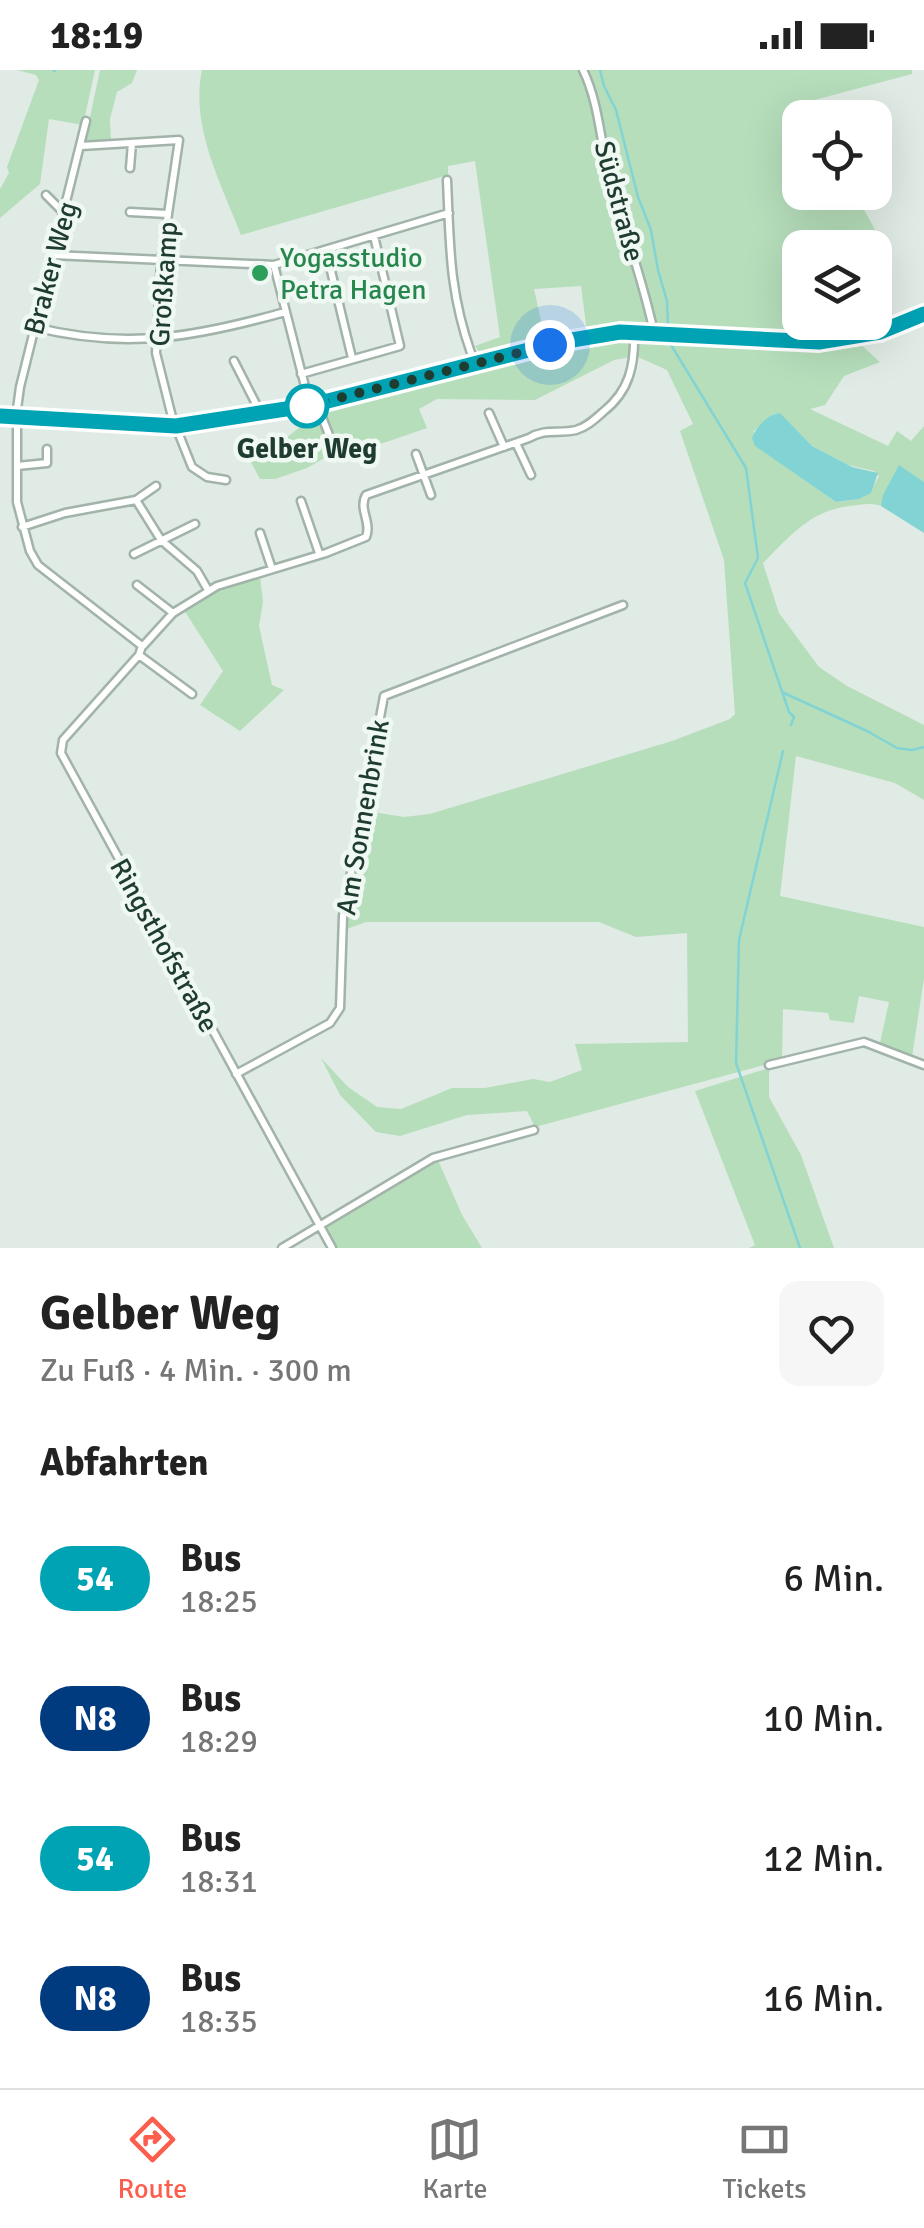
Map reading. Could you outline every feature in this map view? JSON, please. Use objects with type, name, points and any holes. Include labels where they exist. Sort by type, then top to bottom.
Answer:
[{"type":"main road","points":[[0,416],[176,426],[313,405],[560,342],[634,332],[819,342],[880,332],[924,314]]},
{"type":"street","name":"Südstraße","points":[[583,70],[592,88],[608,171],[635,254],[654,333]]},
{"type":"street","name":"Braker Weg","points":[[17,416],[34,327],[86,121]]},
{"type":"street","name":"Großkamp","points":[[132,142],[179,140],[155,340],[164,392],[195,472],[226,480]]},
{"type":"street","points":[[81,146],[132,142],[130,168]]},
{"type":"street","points":[[448,180],[448,252],[456,308],[471,353]]},
{"type":"street","points":[[46,195],[64,213]]},
{"type":"street","points":[[130,212],[168,214]]},
{"type":"street","points":[[53,255],[274,265],[449,213]]},
{"type":"street","points":[[302,374],[400,346],[374,236]]},
{"type":"street","points":[[326,250],[352,358]]},
{"type":"street","points":[[274,265],[302,374],[336,453]]},
{"type":"street","points":[[34,327],[74,336],[155,340],[217,331],[285,312]]},
{"type":"street","points":[[17,416],[17,502],[38,565],[142,646],[174,613],[208,590],[366,537],[369,530],[362,505],[366,494],[541,432],[579,428],[610,407],[631,374],[634,332]]},
{"type":"street","points":[[234,361],[258,414]]},
{"type":"street","points":[[489,412],[504,447]]},
{"type":"street","points":[[516,443],[531,475]]},
{"type":"street","points":[[17,466],[47,463],[47,450]]},
{"type":"street","points":[[416,454],[431,494]]},
{"type":"street","points":[[22,526],[65,513],[136,500],[156,486]]},
{"type":"street","points":[[136,500],[161,540],[197,571],[208,590]]},
{"type":"street","points":[[301,501],[319,554]]},
{"type":"street","points":[[134,554],[195,524]]},
{"type":"street","points":[[260,532],[272,569]]},
{"type":"street","points":[[137,585],[174,613]]},
{"type":"street","name":"Am Sonnenbrink","points":[[236,1074],[330,1023],[340,1008],[343,916],[384,696],[623,605]]},
{"type":"street","name":"Ringsthofstraße","points":[[142,646],[139,655],[63,740],[60,752],[332,1248]]},
{"type":"street","points":[[139,655],[192,694]]},
{"type":"street","points":[[769,1065],[864,1042],[924,1065]]},
{"type":"street","points":[[282,1248],[434,1158],[534,1130]]},
{"type":"green space","points":[[17,70],[95,70],[83,125],[49,119],[40,184],[0,218],[0,189],[9,173],[7,167],[39,80],[36,75]]},
{"type":"green space","points":[[100,70],[137,70],[132,83],[117,92],[110,119],[111,142],[89,144],[85,141]]},
{"type":"green space","points":[[202,70],[580,70],[589,88],[606,171],[634,255],[649,328],[587,332],[581,286],[534,289],[546,343],[484,359],[475,346],[500,337],[475,161],[448,166],[448,175],[241,235],[204,134],[199,91]]},
{"type":"green space","points":[[586,70],[912,70],[912,74],[814,100],[782,100],[782,210],[864,210],[875,230],[782,230],[782,333],[658,328],[638,253],[614,186],[594,88]]},
{"type":"green space","points":[[649,335],[814,347],[858,342],[880,362],[844,376],[825,405],[810,409],[888,446],[897,431],[911,441],[924,426],[924,482],[899,466],[881,506],[849,506],[823,513],[801,526],[763,563],[779,613],[819,667],[847,686],[924,725],[924,800],[895,783],[796,756],[780,896],[924,927],[924,978],[912,1057],[880,1043],[889,1002],[859,996],[854,1023],[830,1020],[828,1013],[783,1009],[782,1060],[535,1127],[527,1111],[467,1115],[400,1136],[376,1132],[340,1095],[321,1058],[348,1087],[377,1107],[401,1109],[452,1088],[485,1088],[533,1079],[550,1082],[582,1070],[575,1044],[688,1042],[687,933],[636,937],[599,922],[366,922],[344,930],[366,811],[404,817],[430,814],[672,741],[735,714],[724,560],[680,431],[693,424],[667,370],[638,357],[638,339]],"holes":[[[779,413],[812,446],[848,465],[874,471],[879,476],[862,496],[836,502],[755,445],[754,431]]]},
{"type":"green space","points":[[626,336],[631,343],[631,357],[614,360],[535,400],[437,399],[419,409],[427,428],[363,450],[338,450],[307,468],[275,479],[260,479],[240,442],[282,441],[316,415],[317,410],[587,342]]},
{"type":"green space","points":[[260,577],[263,602],[259,626],[272,685],[284,690],[240,731],[200,705],[223,671],[184,610],[220,588]]},
{"type":"green space","points":[[769,1068],[769,1097],[801,1155],[834,1248],[749,1248],[755,1245],[695,1091]]},
{"type":"green space","points":[[438,1160],[462,1215],[482,1248],[337,1248],[325,1226]]},
{"type":"water","points":[[780,413],[812,446],[852,467],[878,473],[871,493],[836,502],[755,446],[752,438],[759,426]]},
{"type":"water","points":[[899,465],[924,482],[924,533],[881,506]]},
{"type":"waterway","points":[[600,70],[616,110],[638,197],[651,230],[667,301],[668,326]]},
{"type":"waterway","points":[[668,340],[746,468],[758,558],[745,583],[794,717],[791,725]]},
{"type":"waterway","points":[[784,693],[897,748],[924,747]]},
{"type":"waterway","points":[[783,751],[739,940],[736,1063],[800,1248]]},
{"type":"bus line","name":"54","points":[[0,416],[176,426],[312,405],[588,336],[620,332],[819,342],[880,332],[924,314]]},
{"type":"place","name":"Yogasstudio Petra Hagen","points":[[260,273]]},
{"type":"place","name":"Gelber Weg","points":[[307,406]]},
{"type":"route","points":[[307,406],[550,345]]}]
